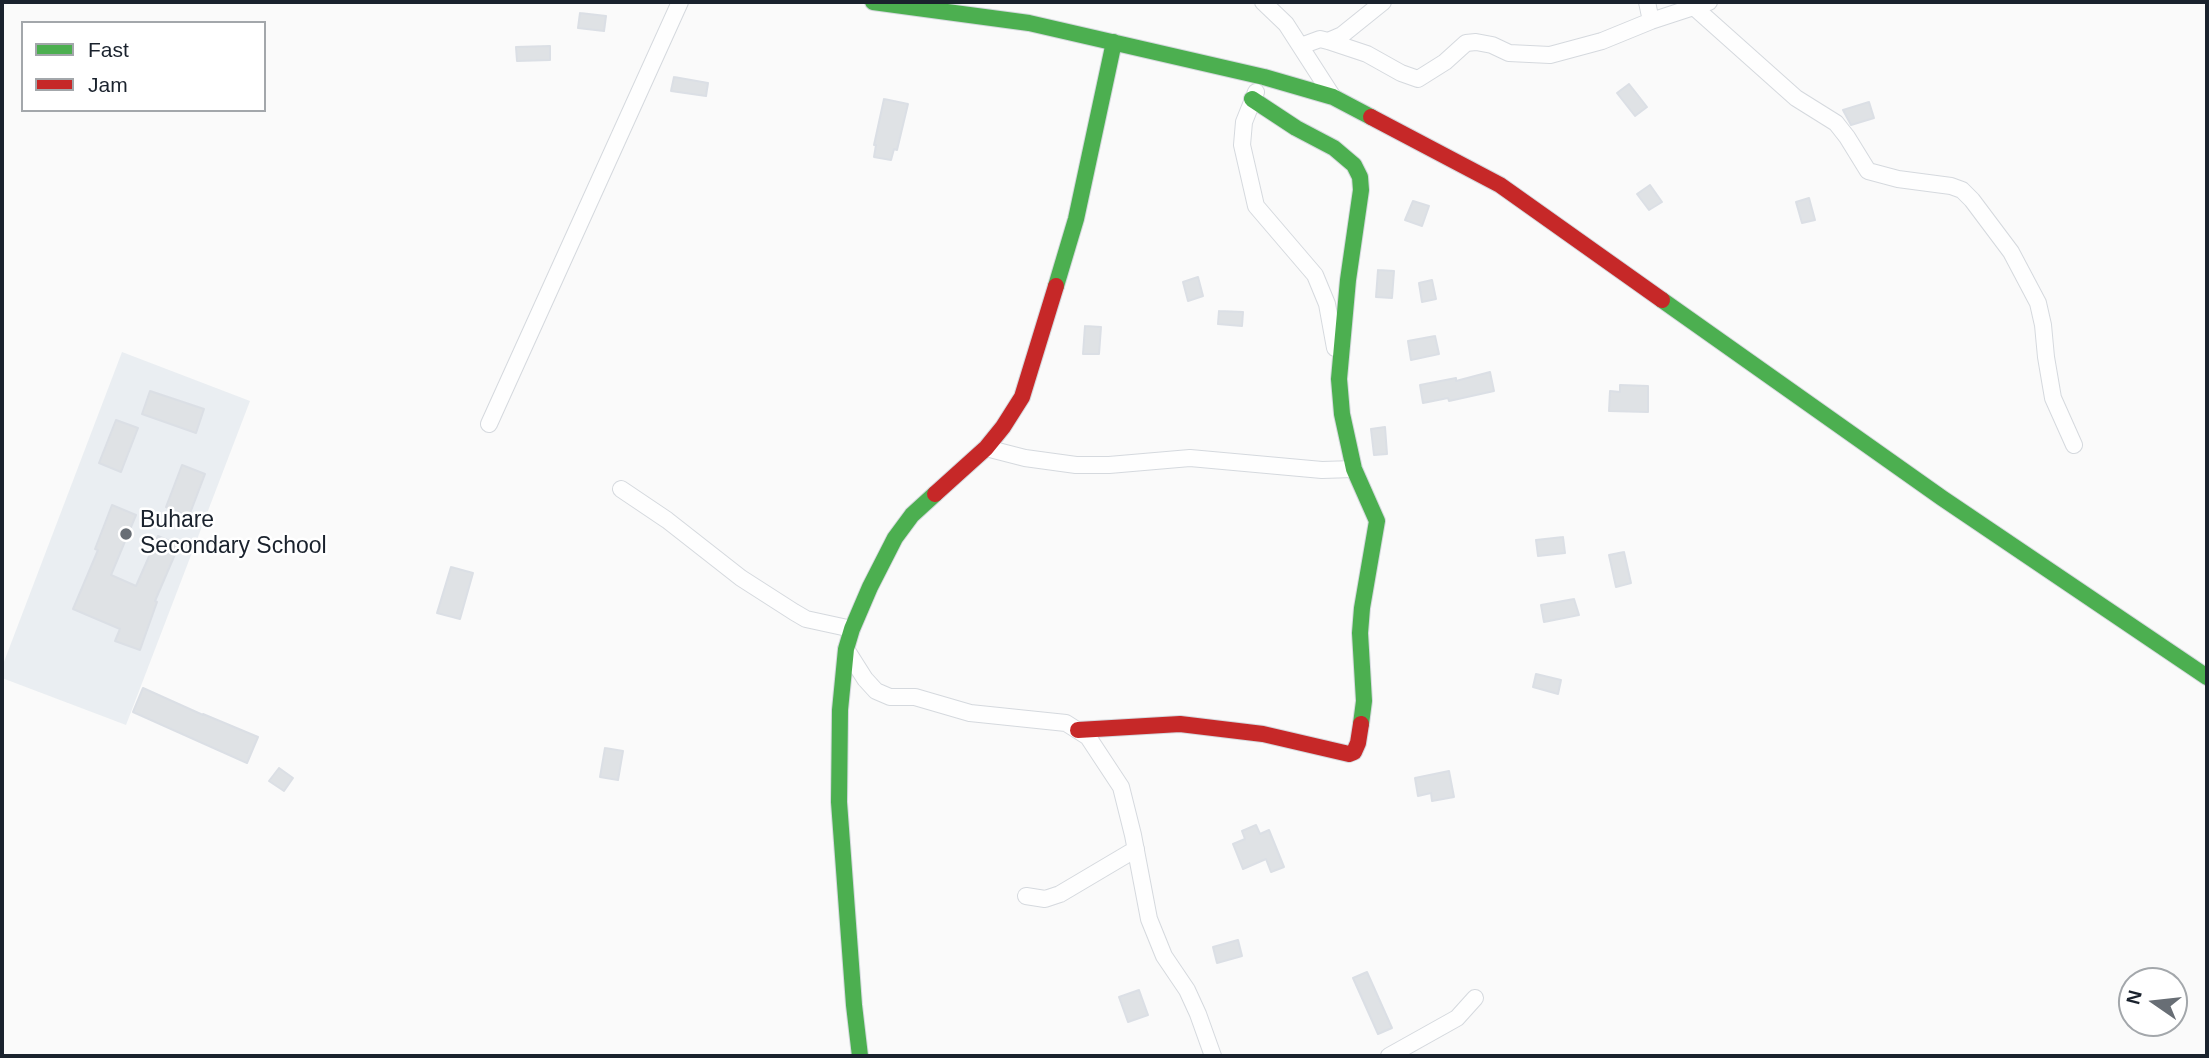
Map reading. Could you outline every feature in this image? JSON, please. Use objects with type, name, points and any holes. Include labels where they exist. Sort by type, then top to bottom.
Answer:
[{"type":"street","points":[[489,424],[680,2]]},
{"type":"street","points":[[873,2],[1029,23],[1264,77],[1333,97],[1500,185],[1941,498],[2207,677]]},
{"type":"street","points":[[1263,2],[1286,24],[1333,97]]},
{"type":"street","points":[[1328,41],[1342,35],[1383,2]]},
{"type":"street","points":[[1647,2],[1651,21]]},
{"type":"street","points":[[1301,46],[1320,39],[1328,41],[1367,54],[1418,79],[1445,62],[1466,43],[1492,45],[1509,53],[1550,55],[1602,41],[1702,4],[1796,98],[1836,124],[1868,171],[1898,179],[1951,186],[1962,190],[1972,200],[2011,252],[2038,303],[2053,398],[2074,444]]},
{"type":"street","points":[[860,1056],[839,802],[841,699],[846,649],[870,587],[895,538],[912,515],[986,448],[1022,397],[1076,219],[1114,42]]},
{"type":"street","points":[[1078,730],[1180,724],[1263,734],[1349,754],[1354,752],[1358,743],[1364,701],[1360,633],[1362,608],[1377,521],[1354,469],[1342,414],[1334,332],[1327,304],[1315,275],[1256,206],[1242,145],[1244,122],[1264,77]]},
{"type":"street","points":[[1252,99],[1296,128],[1334,148],[1354,165],[1360,177],[1361,190],[1348,280],[1339,379]]},
{"type":"street","points":[[986,448],[1025,458],[1076,465],[1190,458],[1322,470],[1354,469]]},
{"type":"street","points":[[621,489],[667,520],[741,578],[794,612],[806,618],[852,629]]},
{"type":"street","points":[[846,649],[865,679],[876,691],[883,694],[915,696],[970,713],[1066,723],[1088,737],[1121,787],[1149,919],[1164,956],[1187,990],[1213,1056]]},
{"type":"street","points":[[1026,896],[1045,899],[1060,894],[1136,849]]},
{"type":"street","points":[[1390,1056],[1457,1018],[1475,998]]},
{"type":"shaded area","name":"Buhare Secondary School","points":[[122,352],[250,401],[126,725],[2,678],[2,667]]},
{"type":"building","points":[[580,13],[606,16],[604,31],[578,28]]},
{"type":"building","points":[[550,46],[550,60],[517,61],[516,47]]},
{"type":"building","points":[[674,77],[708,83],[706,96],[671,91]]},
{"type":"building","points":[[1629,84],[1647,107],[1635,116],[1617,93]]},
{"type":"building","points":[[884,99],[908,104],[897,150],[894,149],[891,160],[874,157]]},
{"type":"building","points":[[1869,102],[1874,118],[1851,125],[1843,110]]},
{"type":"building","points":[[1650,185],[1662,202],[1649,210],[1637,194]]},
{"type":"building","points":[[1809,198],[1815,220],[1802,223],[1796,202]]},
{"type":"building","points":[[1413,201],[1429,206],[1422,226],[1405,220]]},
{"type":"building","points":[[1378,270],[1394,271],[1392,298],[1376,297]]},
{"type":"building","points":[[1198,277],[1203,296],[1188,301],[1183,282]]},
{"type":"building","points":[[1432,280],[1436,299],[1422,302],[1419,283]]},
{"type":"building","points":[[1219,311],[1243,312],[1242,326],[1218,324]]},
{"type":"building","points":[[1085,326],[1101,327],[1099,354],[1083,354]]},
{"type":"building","points":[[1435,336],[1439,354],[1411,360],[1408,341]]},
{"type":"building","points":[[1490,372],[1494,391],[1449,401],[1448,398],[1423,403],[1420,385],[1456,378],[1456,381]]},
{"type":"building","points":[[1620,385],[1648,386],[1648,412],[1609,411],[1610,391],[1620,392]]},
{"type":"building","points":[[150,391],[204,409],[196,433],[142,414]]},
{"type":"building","points":[[116,420],[138,428],[121,472],[99,463]]},
{"type":"building","points":[[1385,427],[1387,454],[1374,455],[1371,429]]},
{"type":"building","points":[[182,465],[205,474],[189,516],[166,507]]},
{"type":"building","points":[[112,505],[136,515],[111,575],[136,586],[158,536],[179,545],[155,601],[157,602],[140,650],[115,641],[120,629],[73,609],[98,550],[95,549]]},
{"type":"building","points":[[1563,537],[1565,553],[1538,556],[1536,540]]},
{"type":"building","points":[[1624,552],[1631,583],[1616,587],[1609,555]]},
{"type":"building","points":[[451,567],[473,573],[460,619],[437,613]]},
{"type":"building","points":[[1574,599],[1579,615],[1544,622],[1541,605]]},
{"type":"building","points":[[1536,674],[1561,680],[1558,694],[1533,687]]},
{"type":"building","points":[[143,688],[258,737],[247,763],[133,712]]},
{"type":"building","points":[[605,748],[623,751],[618,780],[600,777]]},
{"type":"building","points":[[279,768],[293,778],[284,791],[269,781]]},
{"type":"building","points":[[1449,771],[1454,797],[1432,801],[1431,793],[1418,796],[1415,778]]},
{"type":"building","points":[[1256,825],[1260,834],[1269,830],[1284,867],[1271,872],[1266,859],[1243,869],[1233,844],[1245,839],[1242,831]]},
{"type":"building","points":[[1238,940],[1242,956],[1217,963],[1213,947]]},
{"type":"building","points":[[1367,972],[1392,1028],[1378,1034],[1353,978]]},
{"type":"building","points":[[1139,990],[1148,1015],[1128,1022],[1119,997]]},
{"type":"traffic: fast","points":[[873,2],[1029,23],[1264,77],[1333,97],[1371,117]]},
{"type":"traffic: fast","points":[[1056,286],[1076,219],[1114,42]]},
{"type":"traffic: fast","points":[[1252,99],[1296,128],[1334,148],[1354,165],[1360,177],[1361,190],[1348,280],[1339,379],[1342,414],[1354,469],[1377,521],[1360,633],[1364,701],[1361,724]]},
{"type":"traffic: fast","points":[[1662,300],[1942,498],[2207,677]]},
{"type":"traffic: fast","points":[[860,1056],[839,802],[840,710],[846,649],[870,587],[895,538],[912,515],[935,494]]},
{"type":"traffic: jam","points":[[1371,117],[1500,185],[1662,300]]},
{"type":"traffic: jam","points":[[935,494],[986,448],[1022,397],[1056,286]]},
{"type":"traffic: jam","points":[[1078,730],[1180,724],[1263,734],[1349,754],[1354,752],[1358,743],[1361,724]]},
{"type":"place","name":"Buhare Secondary School","points":[[126,534]]}]
